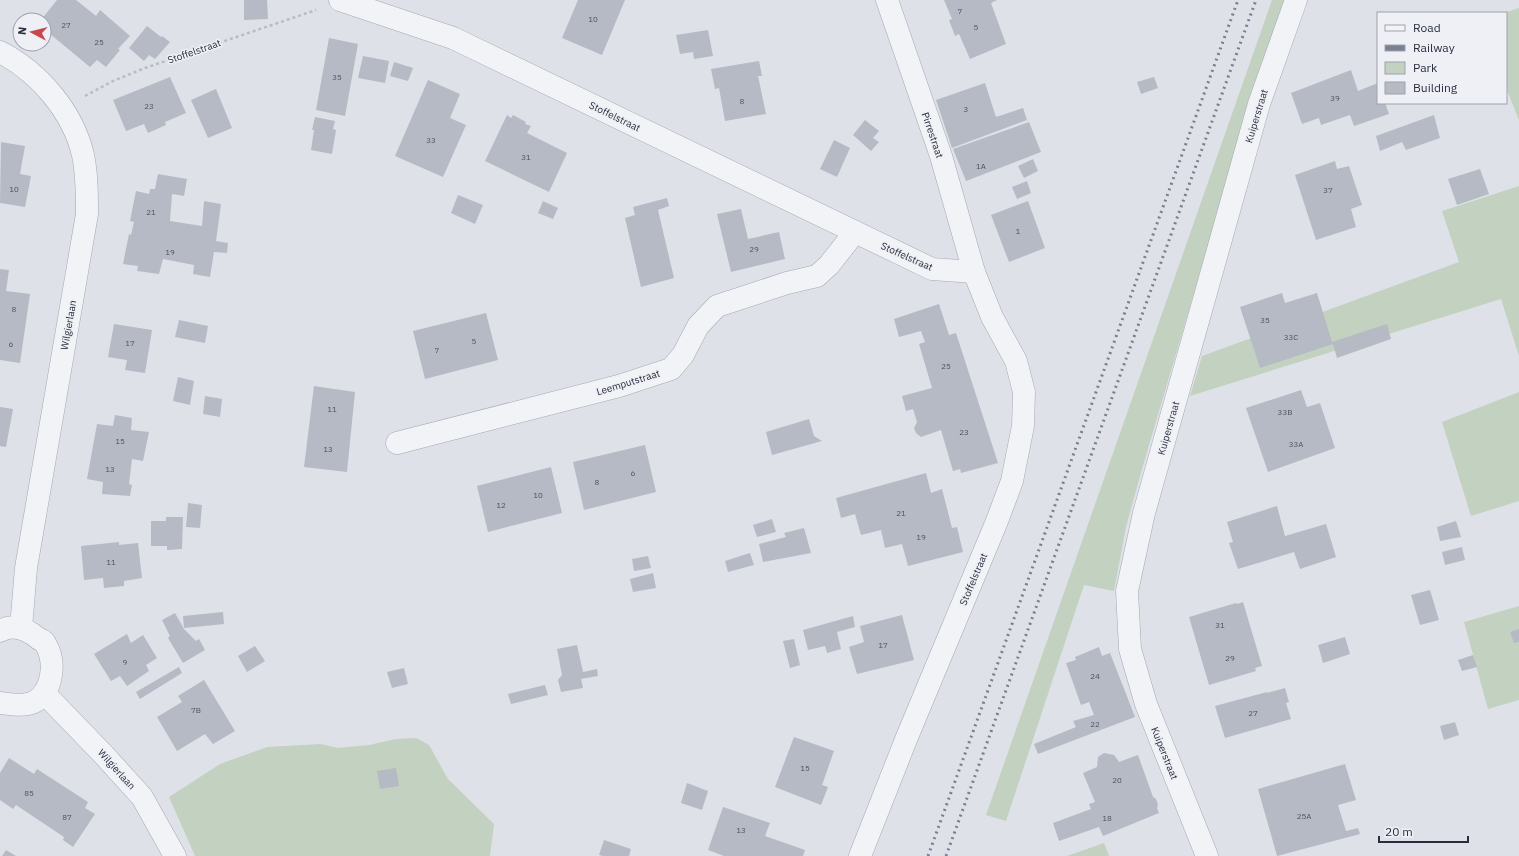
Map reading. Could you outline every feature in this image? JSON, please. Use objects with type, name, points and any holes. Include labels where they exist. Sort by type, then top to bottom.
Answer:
[{"type":"street","name":"Pirrestraat","points":[[887,0],[940,156],[974,272]]},
{"type":"street","name":"Kuiperstraat","points":[[1207,856],[1146,704],[1130,649],[1127,591],[1144,513],[1259,104],[1296,0]]},
{"type":"street","name":"Stoffelstraat","points":[[331,4],[453,38],[932,269],[974,272],[992,317],[1016,361],[1024,392],[1020,442],[1012,481],[997,521],[907,737],[860,856]]},
{"type":"street","name":"Wilgierlaan","points":[[0,52],[10,57],[39,79],[61,108],[74,129],[83,155],[87,187],[88,214],[26,568],[10,630],[30,632],[46,644],[53,664],[49,683],[44,693],[142,797],[175,856]]},
{"type":"street","name":"Leemputstraat","points":[[397,443],[620,386],[671,369],[683,355],[698,326],[717,306],[787,283],[817,276],[829,265],[855,232]]},
{"type":"street","points":[[0,703],[17,705],[34,702],[44,693]]},
{"type":"path","name":"Stoffelstraat","points":[[61,108],[113,81],[145,68],[331,4]]},
{"type":"green space","points":[[1272,0],[1287,0],[1242,130],[1142,469],[1126,527],[1114,591],[1084,585],[1006,821],[986,815]]},
{"type":"green space","points":[[1519,8],[1519,120],[1507,90],[1507,12]]},
{"type":"green space","points":[[1519,186],[1519,356],[1501,299],[1190,396],[1202,356],[1459,262],[1442,211]]},
{"type":"green space","points":[[1519,392],[1519,501],[1471,516],[1442,422]]},
{"type":"green space","points":[[1519,606],[1519,700],[1488,709],[1464,622]]},
{"type":"green space","points":[[416,738],[429,745],[448,779],[494,824],[490,856],[195,856],[169,797],[220,764],[267,747],[321,744],[338,748],[369,745],[396,739]]},
{"type":"green space","points":[[1104,843],[1109,856],[1067,856]]},
{"type":"building","points":[[57,0],[76,0],[96,16],[100,10],[130,36],[118,49],[120,50],[106,67],[97,60],[90,67],[52,36],[52,12],[47,12]]},
{"type":"building","points":[[244,0],[267,0],[268,19],[244,20]]},
{"type":"building","points":[[578,0],[625,0],[602,55],[562,38]]},
{"type":"building","points":[[944,0],[997,0],[991,3],[1006,44],[970,59],[959,34],[955,36],[949,20],[952,19]]},
{"type":"building","points":[[147,26],[170,42],[155,59],[149,55],[144,61],[129,48]]},
{"type":"building","points":[[708,30],[713,56],[694,59],[693,52],[680,54],[676,35]]},
{"type":"building","points":[[329,38],[358,44],[345,116],[316,110]]},
{"type":"building","points":[[363,56],[389,61],[385,83],[358,78]]},
{"type":"building","points":[[759,61],[762,76],[758,76],[766,114],[725,121],[719,88],[715,89],[711,69]]},
{"type":"building","points":[[394,62],[413,68],[408,81],[390,76]]},
{"type":"building","points":[[1351,70],[1358,91],[1377,83],[1377,104],[1385,104],[1389,114],[1354,126],[1350,115],[1321,125],[1319,118],[1302,124],[1291,93]]},
{"type":"building","points":[[170,77],[186,113],[165,122],[166,125],[148,133],[144,124],[126,131],[113,100]]},
{"type":"building","points":[[1154,77],[1158,88],[1141,94],[1137,82]]},
{"type":"building","points":[[428,80],[460,94],[450,118],[466,125],[443,177],[395,156]]},
{"type":"building","points":[[985,83],[996,117],[1023,108],[1027,120],[952,148],[936,100]]},
{"type":"building","points":[[216,89],[232,128],[208,138],[191,100]]},
{"type":"building","points":[[507,115],[511,118],[513,115],[526,122],[525,124],[531,126],[527,133],[567,153],[549,192],[485,161]]},
{"type":"building","points":[[1434,115],[1440,138],[1406,150],[1402,142],[1380,151],[1376,136]]},
{"type":"building","points":[[315,117],[335,121],[333,129],[336,130],[332,154],[311,150],[314,130],[312,130]]},
{"type":"building","points":[[865,120],[879,131],[873,138],[879,142],[871,151],[853,135]]},
{"type":"building","points":[[1029,122],[1041,152],[966,181],[953,149]]},
{"type":"building","points":[[834,140],[850,148],[837,177],[820,169]]},
{"type":"building","points":[[1,142],[25,146],[20,174],[31,176],[25,207],[0,203]]},
{"type":"building","points":[[1033,159],[1038,171],[1024,178],[1018,166]]},
{"type":"building","points":[[1335,161],[1337,169],[1349,166],[1362,205],[1351,209],[1356,227],[1316,240],[1295,175]]},
{"type":"building","points":[[1480,169],[1489,194],[1457,205],[1448,179]]},
{"type":"building","points":[[158,174],[187,179],[184,196],[172,194],[170,221],[202,226],[204,201],[221,204],[216,241],[228,243],[227,253],[214,252],[210,277],[193,274],[194,265],[163,259],[159,274],[137,271],[138,266],[123,264],[129,234],[131,235],[134,222],[130,221],[136,191],[149,194],[150,189],[155,189]]},
{"type":"building","points":[[1027,181],[1031,193],[1017,199],[1012,187]]},
{"type":"building","points":[[458,195],[483,205],[475,224],[451,213]]},
{"type":"building","points":[[667,198],[669,206],[658,210],[674,278],[641,287],[625,218],[635,215],[633,207]]},
{"type":"building","points":[[543,201],[558,208],[553,219],[538,213]]},
{"type":"building","points":[[1028,201],[1045,248],[1009,262],[991,215]]},
{"type":"building","points":[[741,209],[748,239],[779,232],[785,259],[731,272],[717,214]]},
{"type":"building","points":[[0,269],[9,270],[6,291],[30,294],[20,363],[0,360]]},
{"type":"building","points":[[1282,293],[1285,303],[1317,293],[1332,342],[1387,324],[1391,339],[1337,358],[1333,344],[1260,368],[1240,307]]},
{"type":"building","points":[[939,304],[949,335],[956,333],[998,463],[961,473],[960,469],[953,471],[941,430],[921,437],[916,433],[914,428],[917,422],[913,409],[906,411],[902,396],[932,388],[919,344],[925,342],[921,331],[899,337],[894,319]]},
{"type":"building","points":[[486,313],[498,360],[425,379],[413,331]]},
{"type":"building","points":[[179,320],[208,326],[205,343],[175,337]]},
{"type":"building","points":[[114,324],[152,330],[145,373],[125,370],[127,360],[108,357]]},
{"type":"building","points":[[178,377],[194,381],[190,405],[173,401]]},
{"type":"building","points":[[314,386],[355,392],[347,472],[304,467]]},
{"type":"building","points":[[1301,390],[1307,407],[1320,403],[1335,448],[1268,472],[1246,408]]},
{"type":"building","points":[[205,396],[222,399],[220,417],[203,414]]},
{"type":"building","points":[[0,407],[13,409],[6,447],[0,446]]},
{"type":"building","points":[[115,415],[132,418],[131,430],[149,432],[143,461],[132,459],[129,484],[132,485],[130,496],[102,494],[103,482],[87,479],[97,424],[113,426]]},
{"type":"building","points":[[809,419],[814,436],[822,441],[772,455],[766,432]]},
{"type":"building","points":[[645,445],[656,492],[584,510],[573,462]]},
{"type":"building","points":[[551,467],[562,513],[488,532],[477,486]]},
{"type":"building","points":[[926,473],[931,493],[942,489],[952,528],[957,527],[963,552],[908,566],[902,544],[885,548],[881,530],[861,535],[855,514],[841,518],[836,498]]},
{"type":"building","points":[[188,503],[202,505],[200,528],[186,527]]},
{"type":"building","points":[[1277,506],[1285,536],[1326,524],[1336,557],[1300,569],[1294,552],[1238,569],[1229,543],[1233,542],[1227,522]]},
{"type":"building","points":[[166,517],[183,517],[182,549],[167,550],[167,546],[151,546],[151,521],[166,521]]},
{"type":"building","points":[[772,519],[776,532],[757,537],[753,525]]},
{"type":"building","points":[[1456,521],[1461,537],[1440,541],[1437,527]]},
{"type":"building","points":[[804,528],[811,553],[763,562],[759,544],[786,537],[784,533]]},
{"type":"building","points":[[119,542],[119,545],[138,543],[142,578],[124,581],[124,586],[104,588],[103,578],[84,580],[81,546]]},
{"type":"building","points":[[1462,547],[1465,560],[1445,565],[1442,552]]},
{"type":"building","points":[[750,553],[754,565],[728,572],[725,561]]},
{"type":"building","points":[[648,556],[651,568],[634,571],[632,559]]},
{"type":"building","points":[[653,573],[656,588],[633,592],[630,579]]},
{"type":"building","points":[[1430,590],[1439,620],[1420,625],[1411,595]]},
{"type":"building","points":[[1243,602],[1262,666],[1255,668],[1256,671],[1209,685],[1189,617]]},
{"type":"building","points":[[223,612],[224,624],[184,628],[183,616]]},
{"type":"building","points":[[175,613],[184,629],[196,641],[199,639],[205,650],[183,663],[168,638],[170,636],[162,620]]},
{"type":"building","points":[[902,615],[914,660],[857,674],[849,647],[864,642],[860,626]]},
{"type":"building","points":[[853,616],[855,627],[837,632],[841,649],[827,653],[825,646],[808,650],[803,630]]},
{"type":"building","points":[[1519,629],[1519,642],[1514,643],[1510,632]]},
{"type":"building","points":[[127,634],[131,643],[143,635],[157,658],[146,665],[149,671],[127,686],[120,676],[111,681],[94,654]]},
{"type":"building","points":[[1345,637],[1350,654],[1323,663],[1318,645]]},
{"type":"building","points":[[794,639],[800,665],[790,668],[783,641]]},
{"type":"building","points":[[577,645],[583,672],[597,669],[598,676],[581,679],[583,688],[561,692],[558,680],[562,675],[557,649]]},
{"type":"building","points":[[255,646],[265,661],[247,672],[238,656]]},
{"type":"building","points":[[1099,647],[1102,656],[1110,653],[1135,717],[1038,754],[1034,744],[1076,727],[1073,721],[1094,715],[1089,702],[1081,705],[1066,663],[1076,660],[1075,657]]},
{"type":"building","points":[[1473,655],[1477,667],[1462,671],[1458,660]]},
{"type":"building","points":[[179,667],[182,673],[140,699],[136,692]]},
{"type":"building","points":[[404,668],[408,684],[392,688],[387,672]]},
{"type":"building","points":[[204,680],[235,731],[213,744],[205,734],[177,751],[157,717],[182,702],[178,696]]},
{"type":"building","points":[[545,685],[548,695],[511,704],[508,694]]},
{"type":"building","points":[[1285,688],[1289,702],[1286,703],[1291,719],[1225,738],[1215,706]]},
{"type":"building","points":[[1455,722],[1459,735],[1444,740],[1440,726]]},
{"type":"building","points":[[794,737],[834,751],[822,785],[828,787],[821,805],[775,787]]},
{"type":"building","points":[[1104,753],[1114,755],[1119,762],[1138,755],[1153,797],[1156,799],[1159,813],[1103,836],[1099,827],[1059,841],[1053,823],[1091,809],[1089,804],[1095,802],[1083,773],[1097,767],[1098,757]]},
{"type":"building","points":[[9,758],[34,774],[37,769],[88,802],[85,808],[95,814],[73,847],[63,840],[64,837],[16,805],[13,809],[0,800],[0,773]]},
{"type":"building","points":[[1345,764],[1356,800],[1338,805],[1346,831],[1358,828],[1360,834],[1277,856],[1258,789]]},
{"type":"building","points":[[396,768],[399,786],[380,789],[377,771]]},
{"type":"building","points":[[687,783],[708,791],[702,810],[681,803]]},
{"type":"building","points":[[723,807],[770,823],[765,836],[805,850],[803,856],[724,856],[708,850]]},
{"type":"building","points":[[604,840],[631,849],[629,856],[599,855]]},
{"type":"building","points":[[6,850],[16,856],[2,856]]},
{"type":"railway","points":[[928,856],[1238,0]]},
{"type":"railway","points":[[946,856],[1256,0]]}]
